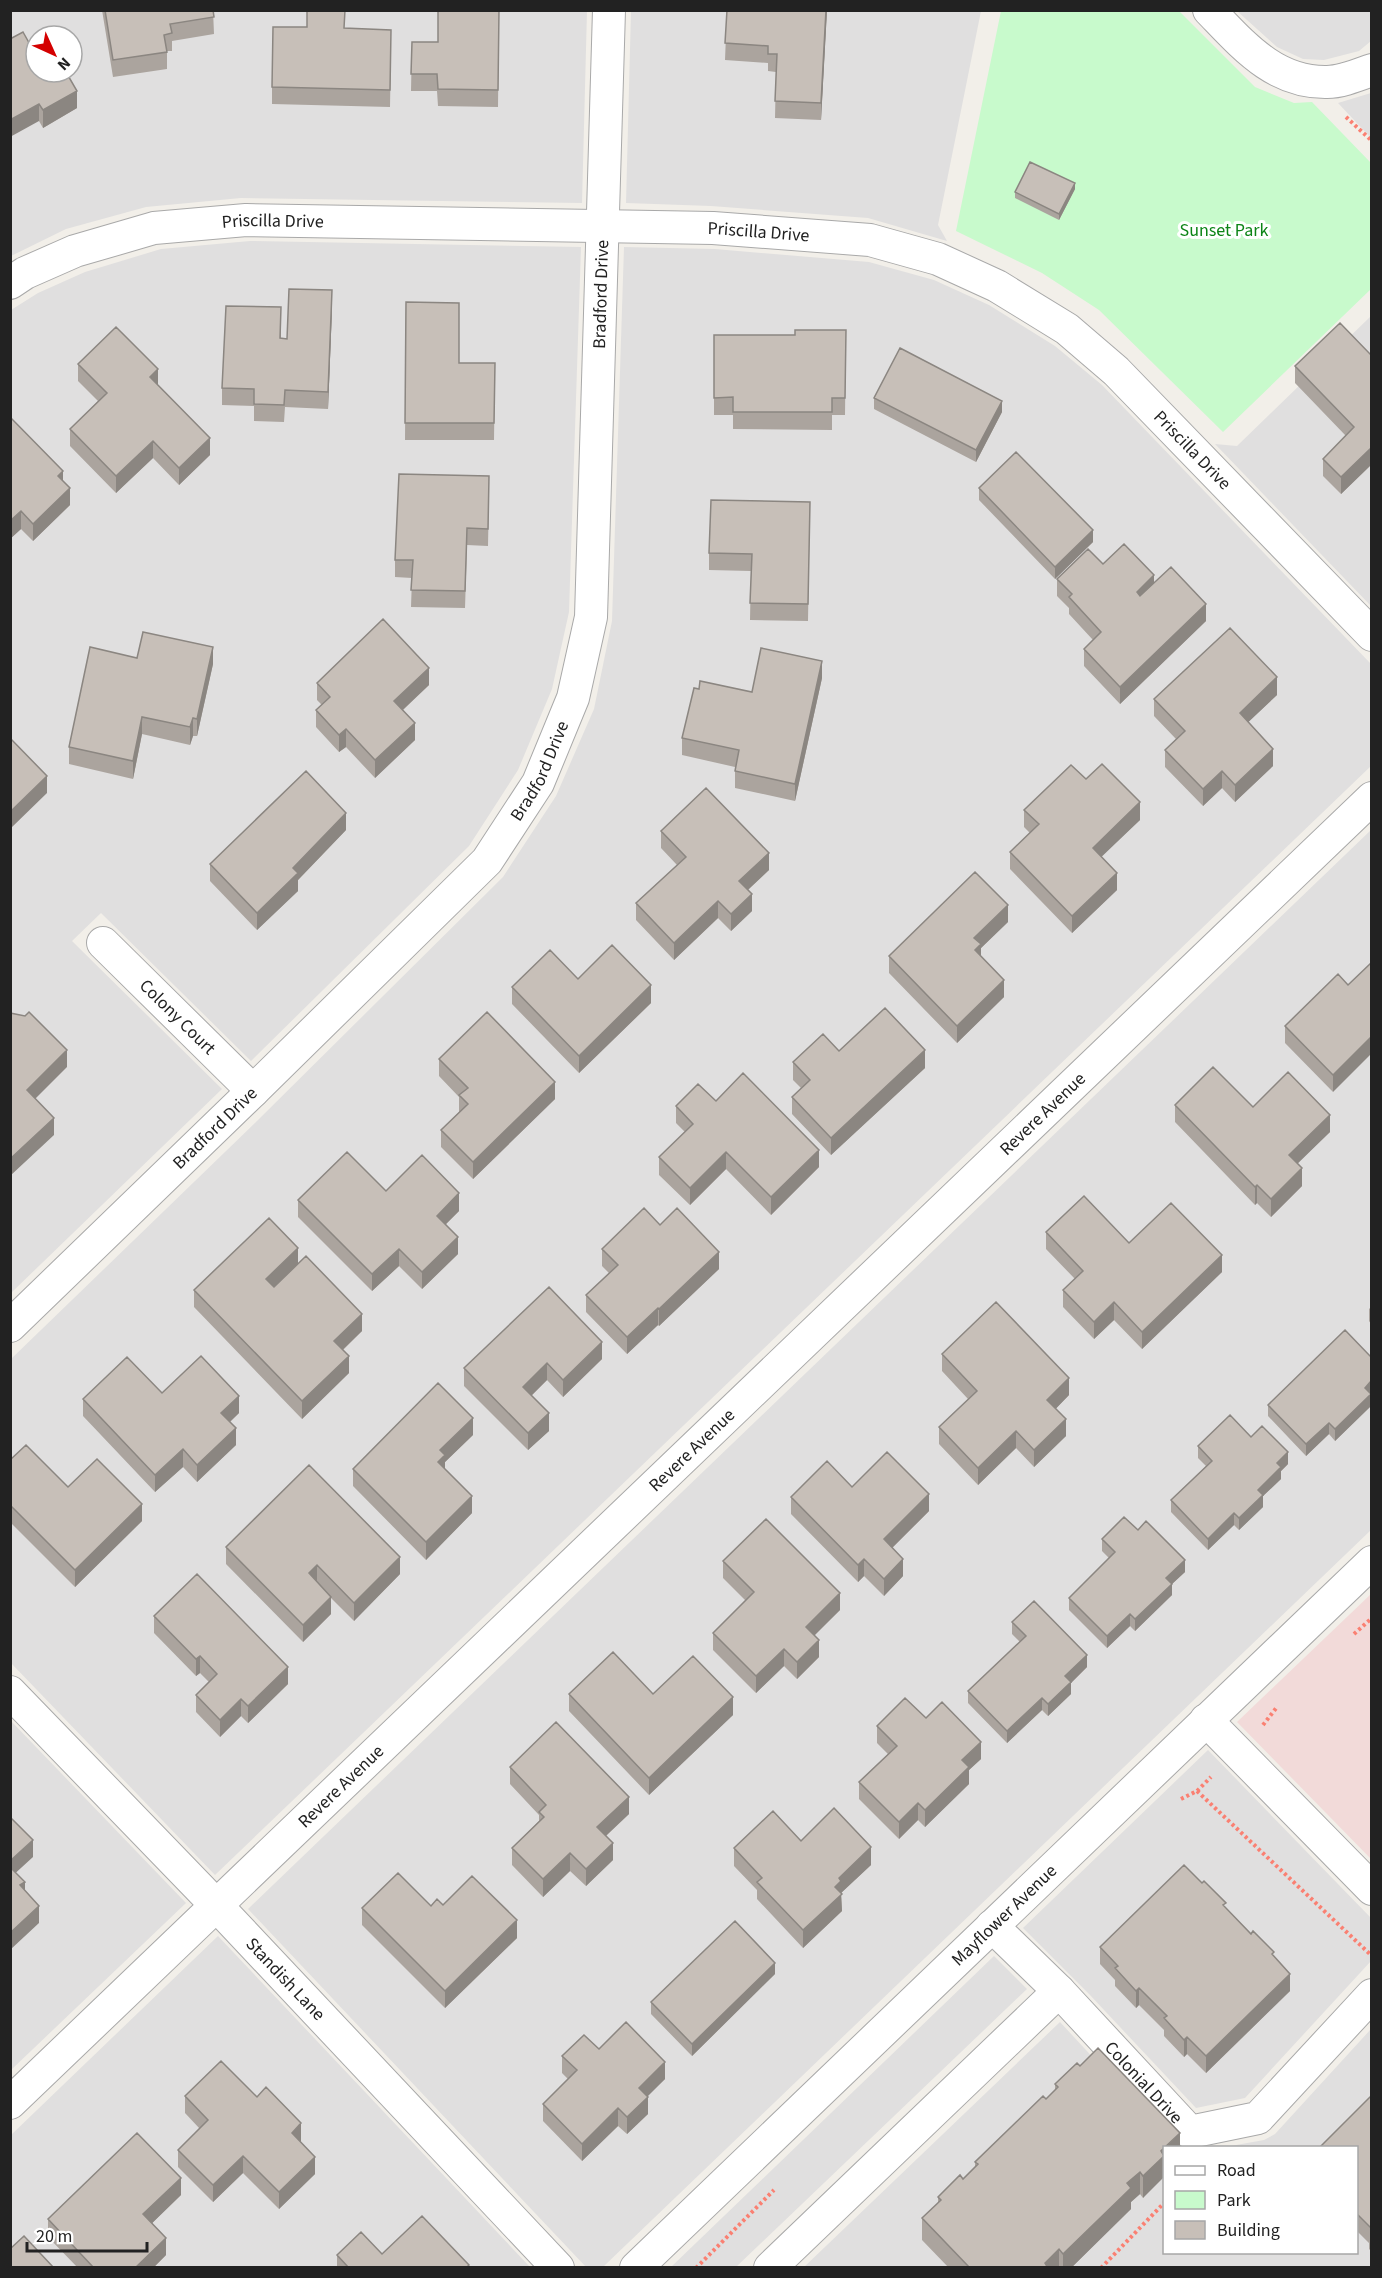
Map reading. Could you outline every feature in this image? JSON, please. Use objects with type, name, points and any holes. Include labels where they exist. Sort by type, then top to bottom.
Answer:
[{"type":"street","name":"Bradford Drive","points":[[10,1326],[254,1091],[487,861],[538,783],[573,698],[591,618],[609,10]]},
{"type":"street","points":[[1209,10],[1266,65],[1300,80],[1329,82],[1371,70]]},
{"type":"street","name":"Priscilla Drive","points":[[10,283],[25,273],[75,251],[154,228],[246,220],[713,228],[870,240],[938,260],[997,286],[1067,329],[1116,371],[1371,635]]},
{"type":"street","name":"Revere Avenue","points":[[10,2103],[1371,798]]},
{"type":"street","name":"Colony Court","points":[[103,943],[254,1091]]},
{"type":"street","name":"Mayflower Avenue","points":[[636,2268],[1371,1562]]},
{"type":"street","name":"Standish Lane","points":[[10,1692],[217,1906],[558,2268]]},
{"type":"street","points":[[1206,1720],[1371,1889]]},
{"type":"street","name":"Colonial Drive","points":[[992,1926],[1059,1991],[1190,2132],[1258,2118],[1371,1995]]},
{"type":"street","points":[[770,2268],[1059,1991]]},
{"type":"path","points":[[1197,1791],[1371,1956]]},
{"type":"path","points":[[1101,2268],[1163,2204]]},
{"type":"shaded area","points":[[11,11],[587,11],[582,203],[241,198],[146,207],[66,229],[11,256]]},
{"type":"shaded area","points":[[631,11],[981,11],[938,225],[947,241],[868,218],[711,206],[626,203]]},
{"type":"shaded area","points":[[1237,11],[1371,11],[1371,41],[1359,51],[1324,60],[1303,59],[1277,47]]},
{"type":"shaded area","points":[[1372,93],[1371,138],[1338,103]]},
{"type":"shaded area","points":[[250,241],[581,247],[569,612],[552,689],[518,770],[469,846],[251,1061],[101,913],[72,941],[222,1089],[11,1293],[11,310],[38,293],[85,272],[161,249]]},
{"type":"shaded area","points":[[624,247],[715,249],[869,262],[934,280],[989,305],[1055,346],[1102,385],[1371,664],[1371,766],[215,1875],[11,1663],[11,1359],[256,1122],[503,877],[556,796],[594,709],[612,621]]},
{"type":"shaded area","points":[[1371,316],[1371,606],[1215,444],[1237,446]]},
{"type":"shaded area","points":[[1371,830],[1371,1530],[603,2267],[586,2267],[248,1909]]},
{"type":"shaded area","points":[[1371,1594],[1371,1859],[1237,1722]]},
{"type":"shaded area","points":[[11,1721],[186,1903],[11,2070]]},
{"type":"shaded area","points":[[1208,1750],[1371,1918],[1371,1961],[1245,2098],[1196,2108],[1089,1994],[1023,1928]]},
{"type":"shaded area","points":[[218,1936],[530,2267],[11,2268],[11,2135]]},
{"type":"shaded area","points":[[994,1956],[1027,1989],[736,2267],[671,2267]]},
{"type":"shaded area","points":[[1060,2022],[1175,2146],[1163,2146],[1163,2254],[1358,2254],[1358,2146],[1231,2146],[1264,2140],[1275,2134],[1371,2029],[1371,2267],[803,2268]]},
{"type":"green space","name":"Sunset Park","points":[[1001,11],[1179,11],[1255,87],[1294,103],[1312,102],[1371,163],[1371,289],[1223,432],[1099,310],[1042,273],[956,231]]},
{"type":"building","points":[[105,10],[213,10],[214,17],[170,24],[172,33],[164,35],[167,52],[113,60]]},
{"type":"building","points":[[307,10],[345,10],[344,28],[391,30],[390,90],[272,87],[273,27],[307,27]]},
{"type":"building","points":[[438,10],[499,10],[498,90],[438,89],[437,74],[411,74],[412,42],[438,42]]},
{"type":"building","points":[[727,10],[826,10],[821,103],[775,101],[777,54],[768,54],[768,46],[725,43]]},
{"type":"building","points":[[23,32],[24,34],[24,84],[73,84],[77,91],[43,110],[39,104],[10,120],[10,39]]},
{"type":"building","points":[[1030,162],[1075,183],[1059,214],[1015,192]]},
{"type":"building","points":[[289,289],[332,290],[328,392],[285,390],[284,405],[254,404],[254,389],[222,388],[226,306],[281,307],[280,338],[287,339]]},
{"type":"building","points":[[406,302],[459,303],[459,363],[495,363],[494,423],[405,423]]},
{"type":"building","points":[[1340,323],[1371,355],[1371,448],[1341,477],[1323,459],[1354,427],[1295,366]]},
{"type":"building","points":[[116,327],[158,369],[150,377],[210,438],[179,468],[153,441],[116,476],[70,429],[107,393],[78,364]]},
{"type":"building","points":[[795,330],[846,330],[845,398],[832,398],[832,412],[733,412],[733,397],[714,398],[714,335],[795,335]]},
{"type":"building","points":[[900,348],[1002,401],[976,450],[874,398]]},
{"type":"building","points":[[10,417],[63,471],[58,476],[70,488],[33,524],[21,511],[10,521]]},
{"type":"building","points":[[1016,452],[1093,530],[1055,567],[979,488]]},
{"type":"building","points":[[399,474],[489,476],[488,529],[467,528],[465,591],[411,590],[413,560],[395,560]]},
{"type":"building","points":[[711,500],[810,502],[808,604],[750,603],[752,554],[709,553]]},
{"type":"building","points":[[1124,544],[1154,575],[1137,592],[1140,596],[1171,567],[1206,604],[1120,687],[1084,649],[1101,632],[1069,597],[1072,594],[1057,579],[1088,549],[1103,564]]},
{"type":"building","points":[[383,619],[429,668],[394,701],[415,723],[375,760],[346,729],[339,735],[316,710],[330,697],[317,683]]},
{"type":"building","points":[[1230,628],[1277,677],[1240,713],[1273,749],[1235,785],[1222,771],[1203,789],[1165,750],[1185,731],[1154,699]]},
{"type":"building","points":[[143,632],[213,647],[197,719],[193,718],[190,727],[142,717],[133,761],[69,747],[90,647],[137,658]]},
{"type":"building","points":[[761,648],[822,661],[795,784],[735,771],[739,750],[682,738],[694,688],[699,689],[700,681],[752,692]]},
{"type":"building","points":[[10,738],[47,776],[10,812]]},
{"type":"building","points":[[1102,764],[1140,802],[1093,848],[1117,873],[1072,916],[1010,852],[1039,824],[1024,810],[1071,765],[1086,779]]},
{"type":"building","points":[[306,771],[346,813],[293,868],[298,873],[257,913],[210,864]]},
{"type":"building","points":[[706,788],[769,853],[739,881],[752,894],[731,914],[718,901],[674,943],[636,903],[686,857],[661,831]]},
{"type":"building","points":[[975,872],[1008,905],[974,938],[981,944],[975,950],[1004,980],[957,1026],[889,956]]},
{"type":"building","points":[[612,945],[651,985],[579,1056],[512,987],[550,950],[578,979]]},
{"type":"building","points":[[1371,963],[1371,1037],[1333,1075],[1285,1026],[1338,974],[1348,985]]},
{"type":"building","points":[[885,1008],[925,1050],[831,1138],[792,1097],[810,1080],[793,1062],[823,1034],[839,1051]]},
{"type":"building","points":[[29,1012],[67,1050],[27,1090],[54,1118],[10,1159],[10,1013],[25,1016]]},
{"type":"building","points":[[487,1012],[555,1082],[473,1162],[441,1130],[468,1104],[459,1095],[468,1088],[439,1059]]},
{"type":"building","points":[[1213,1067],[1253,1107],[1288,1072],[1330,1115],[1289,1155],[1302,1168],[1271,1199],[1257,1185],[1255,1187],[1175,1105]]},
{"type":"building","points":[[743,1073],[819,1150],[771,1197],[726,1152],[690,1188],[659,1157],[693,1124],[676,1106],[698,1084],[716,1101]]},
{"type":"building","points":[[347,1152],[386,1191],[422,1155],[459,1193],[437,1216],[458,1237],[422,1272],[399,1249],[372,1274],[298,1200]]},
{"type":"building","points":[[1084,1196],[1129,1243],[1171,1203],[1222,1255],[1142,1332],[1114,1302],[1094,1322],[1063,1290],[1083,1271],[1046,1232]]},
{"type":"building","points":[[644,1208],[660,1225],[677,1208],[719,1252],[627,1337],[586,1295],[618,1265],[602,1249]]},
{"type":"building","points":[[269,1218],[298,1248],[266,1279],[274,1287],[306,1256],[362,1314],[334,1341],[349,1356],[302,1401],[194,1290]]},
{"type":"building","points":[[549,1287],[602,1342],[563,1380],[547,1363],[523,1387],[549,1413],[528,1433],[464,1368]]},
{"type":"building","points":[[996,1302],[1069,1378],[1047,1400],[1066,1419],[1034,1450],[1016,1431],[978,1468],[939,1427],[977,1391],[942,1354]]},
{"type":"building","points":[[1345,1330],[1371,1357],[1371,1381],[1365,1388],[1371,1394],[1335,1429],[1329,1423],[1306,1444],[1268,1405]]},
{"type":"building","points":[[201,1356],[239,1396],[221,1413],[236,1428],[197,1465],[183,1449],[155,1475],[83,1399],[127,1357],[162,1393]]},
{"type":"building","points":[[438,1383],[473,1418],[440,1450],[445,1455],[438,1462],[472,1496],[426,1542],[353,1469]]},
{"type":"building","points":[[1230,1415],[1251,1437],[1262,1426],[1288,1452],[1277,1463],[1281,1467],[1258,1490],[1263,1495],[1239,1518],[1234,1513],[1208,1539],[1171,1500],[1212,1461],[1198,1446]]},
{"type":"building","points":[[26,1445],[68,1487],[97,1459],[142,1504],[75,1570],[10,1505],[10,1460]]},
{"type":"building","points":[[887,1452],[929,1494],[884,1539],[903,1559],[884,1579],[864,1559],[858,1565],[791,1497],[827,1461],[852,1487]]},
{"type":"building","points":[[309,1465],[400,1557],[354,1603],[317,1565],[309,1573],[331,1597],[303,1625],[226,1547]]},
{"type":"building","points":[[1124,1517],[1138,1530],[1146,1521],[1185,1560],[1166,1578],[1172,1584],[1135,1619],[1130,1614],[1107,1636],[1069,1598],[1115,1552],[1102,1539]]},
{"type":"building","points":[[766,1519],[840,1593],[806,1627],[819,1640],[797,1662],[784,1649],[756,1676],[713,1633],[754,1592],[723,1561]]},
{"type":"building","points":[[197,1574],[288,1667],[248,1706],[241,1699],[220,1720],[196,1695],[217,1674],[200,1656],[196,1659],[154,1616]]},
{"type":"building","points":[[1034,1601],[1087,1655],[1065,1676],[1071,1682],[1048,1704],[1042,1698],[1007,1731],[968,1691],[1026,1636],[1012,1622]]},
{"type":"building","points":[[613,1652],[653,1694],[693,1656],[733,1697],[649,1778],[569,1694]]},
{"type":"building","points":[[905,1698],[926,1718],[942,1702],[981,1742],[962,1760],[969,1767],[925,1810],[918,1803],[899,1822],[859,1782],[897,1746],[877,1726]]},
{"type":"building","points":[[556,1722],[629,1797],[597,1827],[613,1843],[586,1869],[570,1853],[543,1879],[512,1848],[544,1817],[539,1812],[546,1805],[510,1767]]},
{"type":"building","points":[[834,1808],[871,1847],[839,1878],[841,1881],[835,1887],[842,1894],[803,1930],[757,1882],[762,1878],[734,1848],[773,1811],[801,1841]]},
{"type":"building","points":[[10,1817],[33,1840],[10,1861]]},
{"type":"building","points":[[1184,1865],[1226,1903],[1223,1905],[1251,1934],[1253,1931],[1274,1952],[1272,1954],[1290,1974],[1206,2056],[1187,2037],[1184,2040],[1164,2018],[1167,2016],[1139,1988],[1136,1991],[1115,1968],[1118,1966],[1100,1947]]},
{"type":"building","points":[[10,1867],[25,1882],[20,1885],[39,1906],[10,1933]]},
{"type":"building","points":[[398,1873],[431,1906],[437,1899],[443,1905],[472,1876],[517,1920],[445,1991],[362,1908]]},
{"type":"building","points":[[735,1921],[775,1963],[692,2044],[651,2002]]},
{"type":"building","points":[[626,2022],[665,2062],[639,2088],[648,2097],[627,2117],[618,2108],[582,2144],[543,2104],[577,2070],[562,2056],[584,2035],[599,2049]]},
{"type":"building","points":[[1098,2048],[1180,2133],[1166,2146],[1163,2146],[1161,2151],[1163,2157],[1143,2176],[1140,2172],[1127,2183],[1131,2188],[1063,2254],[1059,2249],[1045,2263],[1048,2268],[970,2268],[922,2218],[941,2200],[938,2197],[960,2175],[963,2179],[978,2164],[975,2162],[1043,2096],[1046,2099],[1058,2087],[1055,2084],[1077,2063],[1080,2066]]},
{"type":"building","points":[[221,2061],[257,2097],[266,2087],[301,2123],[292,2133],[315,2157],[279,2192],[243,2156],[213,2185],[178,2150],[208,2120],[185,2096]]},
{"type":"building","points":[[1371,2096],[1371,2228],[1358,2215],[1358,2146],[1321,2146]]},
{"type":"building","points":[[137,2133],[181,2178],[143,2214],[166,2238],[135,2268],[94,2268],[48,2219]]},
{"type":"building","points":[[422,2216],[469,2265],[466,2268],[349,2268],[337,2255],[361,2232],[382,2254]]},
{"type":"building","points":[[24,2236],[54,2268],[10,2268],[10,2249]]}]
